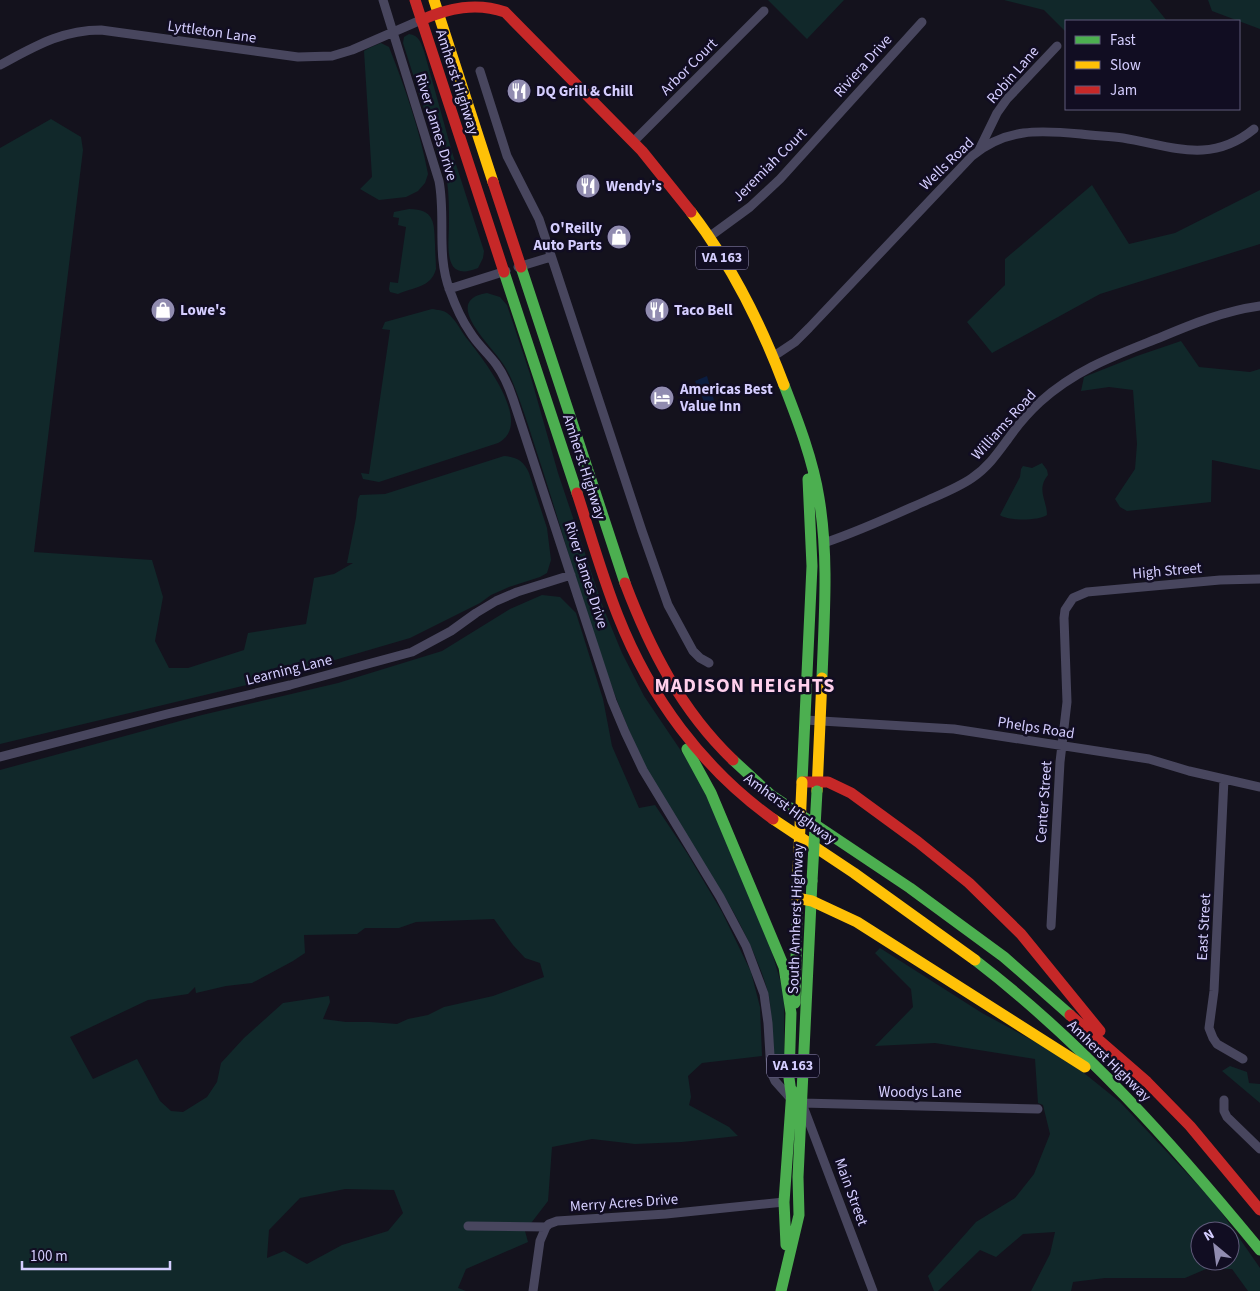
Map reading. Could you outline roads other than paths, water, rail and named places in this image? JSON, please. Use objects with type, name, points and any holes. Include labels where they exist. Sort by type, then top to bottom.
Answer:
[{"type":"main road","name":"Amherst Highway","points":[[415,0],[617,614],[630,646],[661,703],[686,737],[731,786],[770,816],[976,962],[1080,1052],[1116,1085],[1168,1141],[1260,1250]]},
{"type":"main road","name":"Amherst Highway","points":[[434,0],[628,592],[655,654],[692,714],[726,754],[758,784],[809,822],[910,888],[1004,957],[1147,1082],[1190,1126],[1260,1210]]},
{"type":"main road","name":"South Amherst Highway","points":[[421,20],[438,12],[470,4],[493,3],[505,12],[633,142],[678,194],[709,237],[736,281],[774,356],[789,394],[808,458],[819,497],[824,543],[825,585],[812,901],[797,1101],[784,1202],[787,1261]]},
{"type":"main road","name":"South Amherst Highway","points":[[781,1291],[799,1215],[797,898],[812,566],[808,458]]},
{"type":"main road","points":[[661,703],[711,793],[784,967],[791,1013],[789,1078],[797,1101]]},
{"type":"main road","points":[[802,782],[817,786],[828,782],[852,793],[969,883],[1021,934],[1100,1031],[1147,1082]]},
{"type":"main road","points":[[797,898],[812,901],[857,922],[1082,1065],[1142,1114]]},
{"type":"street","name":"River James Drive","points":[[383,0],[439,181],[442,196],[443,269],[449,289],[458,311],[470,332],[497,365],[506,381],[624,732],[643,770],[720,897],[749,952],[764,994],[772,1072],[775,1080],[797,1101]]},
{"type":"street","name":"Arbor Court","points":[[633,142],[764,11]]},
{"type":"street","name":"Lyttleton Lane","points":[[0,65],[45,41],[60,35],[86,30],[100,30],[257,53],[307,57],[332,56],[352,50],[421,20]]},
{"type":"street","name":"Riviera Drive","points":[[825,128],[922,22]]},
{"type":"street","name":"Robin Lane","points":[[979,150],[997,113],[1007,99],[1057,46]]},
{"type":"street","points":[[480,71],[507,156],[539,219],[668,605],[693,651],[709,663]]},
{"type":"street","name":"Jeremiah Court","points":[[709,237],[750,207],[780,179],[825,128]]},
{"type":"street","name":"Wells Road","points":[[774,356],[795,342],[979,150],[991,143],[1018,133],[1047,131],[1122,138],[1190,151],[1203,151],[1228,145],[1254,129]]},
{"type":"street","points":[[449,289],[551,257]]},
{"type":"street","name":"Williams Road","points":[[824,543],[883,521],[959,486],[974,477],[996,456],[1023,420],[1040,403],[1064,382],[1082,371],[1208,318],[1230,311],[1260,306]]},
{"type":"street","name":"Learning Lane","points":[[0,757],[298,683],[412,652],[438,639],[496,601],[517,592],[571,575]]},
{"type":"street","name":"High Street","points":[[1077,595],[1087,592],[1144,586],[1242,578],[1260,579]]},
{"type":"street","name":"Center Street","points":[[1051,926],[1062,746],[1067,702],[1064,618],[1068,603],[1077,595]]},
{"type":"street","name":"Phelps Road","points":[[805,720],[954,729],[1149,760],[1260,787]]},
{"type":"street","name":"East Street","points":[[1224,779],[1214,991],[1209,1028],[1217,1044],[1243,1059]]},
{"type":"street","points":[[1224,1100],[1226,1117],[1260,1149]]},
{"type":"street","name":"Woodys Lane","points":[[797,1101],[1038,1109]]},
{"type":"street","name":"Main Street","points":[[797,1101],[873,1291]]},
{"type":"street","name":"Merry Acres Drive","points":[[468,1226],[546,1227],[557,1221],[666,1214],[784,1202]]},
{"type":"street","points":[[533,1291],[540,1241],[546,1227]]},
{"type":"water","points":[[707,376],[715,404],[706,406],[695,381]]},
{"type":"place","name":"DQ Grill & Chill","points":[[519,91]]},
{"type":"place","name":"Wendy's","points":[[588,186]]},
{"type":"place","name":"O'Reilly Auto Parts","points":[[619,237]]},
{"type":"place","name":"Lowe's","points":[[163,310]]},
{"type":"place","name":"Taco Bell","points":[[657,310]]},
{"type":"place","name":"Americas Best Value Inn","points":[[662,398]]},
{"type":"district","name":"MADISON HEIGHTS","points":[[745,686]]}]
